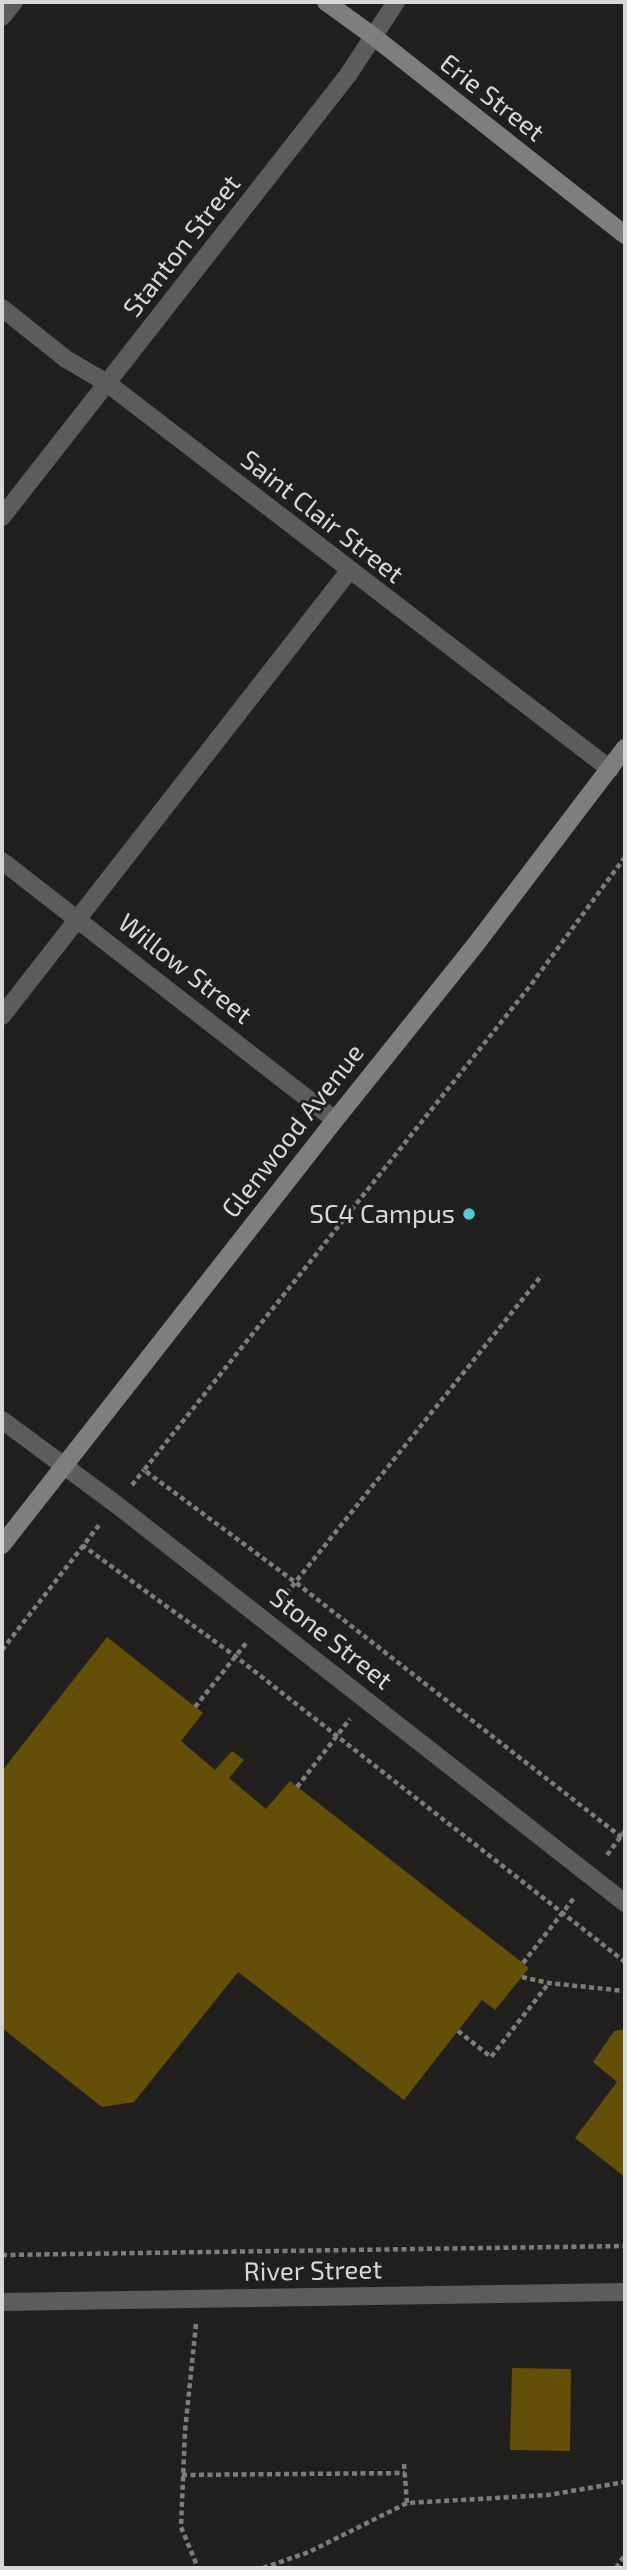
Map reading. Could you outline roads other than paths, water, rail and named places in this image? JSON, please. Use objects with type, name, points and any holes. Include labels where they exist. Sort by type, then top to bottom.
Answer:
[{"type":"street","points":[[2,17],[14,2]]},
{"type":"street","name":"Erie Street","points":[[326,2],[625,235]]},
{"type":"street","name":"Stanton Street","points":[[2,517],[348,75],[396,2]]},
{"type":"street","name":"Saint Clair Street","points":[[2,308],[66,359],[107,383],[610,769]]},
{"type":"street","points":[[2,1016],[349,571]]},
{"type":"street","name":"Glenwood Avenue","points":[[2,1545],[476,944],[625,748]]},
{"type":"street","name":"Willow Street","points":[[2,861],[335,1120]]},
{"type":"street","name":"Stone Street","points":[[2,1420],[117,1505],[625,1903]]},
{"type":"street","name":"River Street","points":[[2,2302],[625,2292]]},
{"type":"place","name":"SC4 Campus","points":[[469,1214]]}]
